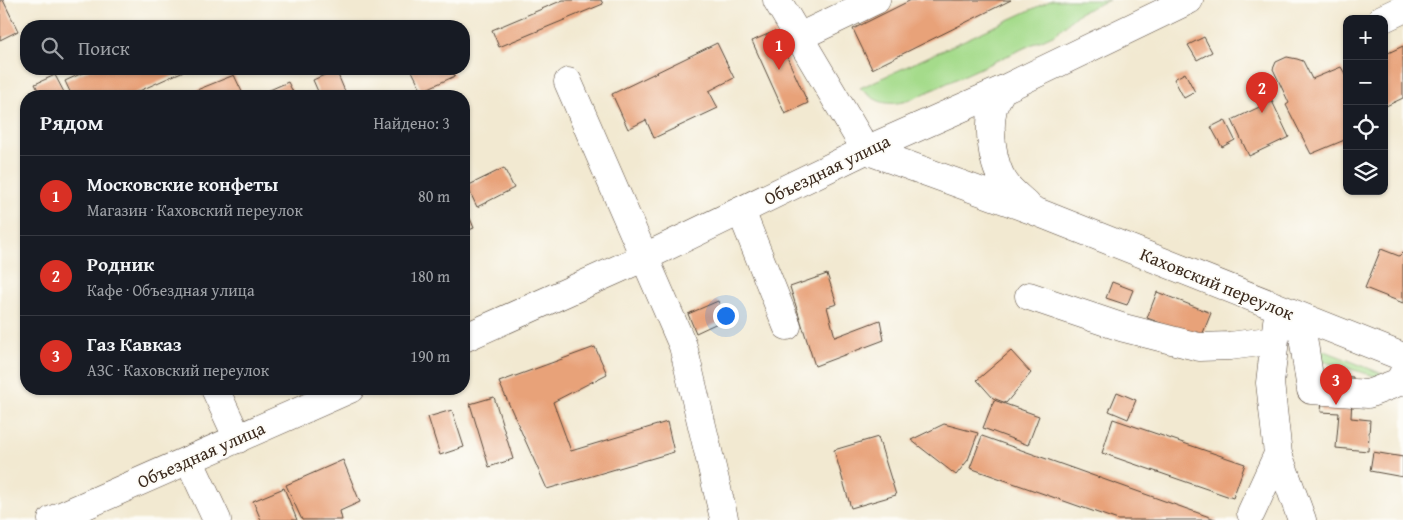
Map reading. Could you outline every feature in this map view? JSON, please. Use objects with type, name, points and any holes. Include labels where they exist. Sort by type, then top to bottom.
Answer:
[{"type":"main road","points":[[777,0],[866,150]]},
{"type":"main road","points":[[799,37],[876,0]]},
{"type":"main road","name":"Объездная улица","points":[[470,335],[645,258],[866,150],[1002,90],[1189,0]]},
{"type":"main road","points":[[1388,16],[1403,9]]},
{"type":"main road","points":[[568,82],[683,346],[724,518]]},
{"type":"main road","points":[[1002,90],[994,106],[991,123],[992,145],[1004,183],[1032,210]]},
{"type":"main road","name":"Каховский переулок","points":[[866,150],[1032,210],[1403,357]]},
{"type":"main road","points":[[741,211],[787,326]]},
{"type":"main road","points":[[1029,296],[1124,328],[1199,347],[1230,346],[1275,340]]},
{"type":"main road","points":[[1289,312],[1275,340],[1270,383],[1278,454],[1302,520]]},
{"type":"main road","points":[[1289,312],[1311,390],[1368,394],[1399,382],[1403,374]]},
{"type":"main road","points":[[218,395],[238,439]]},
{"type":"main road","name":"Объездная улица","points":[[52,520],[337,395]]},
{"type":"main road","points":[[1251,513],[1278,454]]},
{"type":"main road","points":[[189,460],[216,520]]},
{"type":"green space","points":[[1052,0],[1109,0],[1079,13],[1055,34],[910,100],[895,103],[883,102],[860,88]]},
{"type":"green space","points":[[1320,349],[1383,374],[1382,378],[1322,361],[1318,355]]},
{"type":"building","points":[[0,0],[3,0],[18,31],[0,40]]},
{"type":"building","points":[[563,0],[601,0],[603,4],[499,47],[492,30]]},
{"type":"building","points":[[911,0],[1011,0],[872,69],[853,29]]},
{"type":"building","points":[[775,31],[808,103],[785,114],[752,41]]},
{"type":"building","points":[[1204,37],[1212,52],[1197,60],[1188,45]]},
{"type":"building","points":[[717,43],[734,78],[709,91],[718,108],[654,138],[646,120],[628,129],[612,94]]},
{"type":"building","points":[[1403,46],[1403,98],[1388,105],[1388,60],[1388,53]]},
{"type":"building","points":[[1287,57],[1303,61],[1312,79],[1341,67],[1343,70],[1343,141],[1311,154],[1286,105],[1289,103],[1273,69],[1276,62]]},
{"type":"building","points":[[1185,73],[1195,92],[1184,98],[1174,79]]},
{"type":"building","points":[[55,75],[63,90],[38,90],[35,84]]},
{"type":"building","points":[[78,75],[175,75],[141,90],[69,90],[65,81]]},
{"type":"building","points":[[234,75],[241,90],[197,90]]},
{"type":"building","points":[[324,75],[338,75],[344,90],[317,90],[313,80]]},
{"type":"building","points":[[414,75],[455,76],[424,90],[422,90]]},
{"type":"building","points":[[288,82],[292,90],[270,90]]},
{"type":"building","points":[[1272,101],[1289,137],[1249,156],[1232,120]]},
{"type":"building","points":[[1225,120],[1235,140],[1222,147],[1211,127]]},
{"type":"building","points":[[504,168],[514,188],[477,207],[470,192],[470,185]]},
{"type":"building","points":[[470,218],[474,228],[470,230]]},
{"type":"building","points":[[1381,249],[1399,256],[1403,252],[1403,303],[1365,288]]},
{"type":"building","points":[[827,274],[837,304],[827,307],[835,337],[880,320],[884,340],[815,366],[790,287]]},
{"type":"building","points":[[1112,282],[1133,290],[1127,305],[1106,298]]},
{"type":"building","points":[[1157,292],[1211,313],[1201,338],[1147,318]]},
{"type":"building","points":[[718,301],[726,319],[696,333],[688,314]]},
{"type":"building","points":[[595,347],[607,374],[553,402],[571,451],[667,422],[674,452],[547,489],[499,382]]},
{"type":"building","points":[[1011,351],[1031,373],[1006,403],[993,398],[977,380]]},
{"type":"building","points":[[1324,375],[1353,377],[1351,418],[1370,420],[1368,451],[1336,448],[1339,413],[1321,412]]},
{"type":"building","points":[[1117,392],[1136,400],[1128,419],[1109,411]]},
{"type":"building","points":[[494,397],[513,459],[489,467],[470,404]]},
{"type":"building","points":[[994,400],[1039,416],[1028,445],[983,428]]},
{"type":"building","points":[[452,410],[464,447],[440,455],[428,417]]},
{"type":"building","points":[[1113,419],[1245,464],[1233,498],[1102,453]]},
{"type":"building","points":[[944,424],[978,433],[968,460],[956,475],[911,440]]},
{"type":"building","points":[[982,436],[1218,520],[1118,520],[970,468]]},
{"type":"building","points":[[878,437],[896,495],[851,508],[834,450]]},
{"type":"building","points":[[1373,452],[1403,457],[1403,477],[1370,471]]},
{"type":"building","points":[[343,460],[360,502],[340,511],[342,520],[302,520],[286,485]]},
{"type":"building","points":[[284,488],[297,520],[261,520],[253,501]]},
{"type":"place","name":"Московские конфеты","points":[[779,70]]},
{"type":"place","name":"Родник","points":[[1262,113]]},
{"type":"place","name":"Газ Кавказ","points":[[1336,405]]}]
